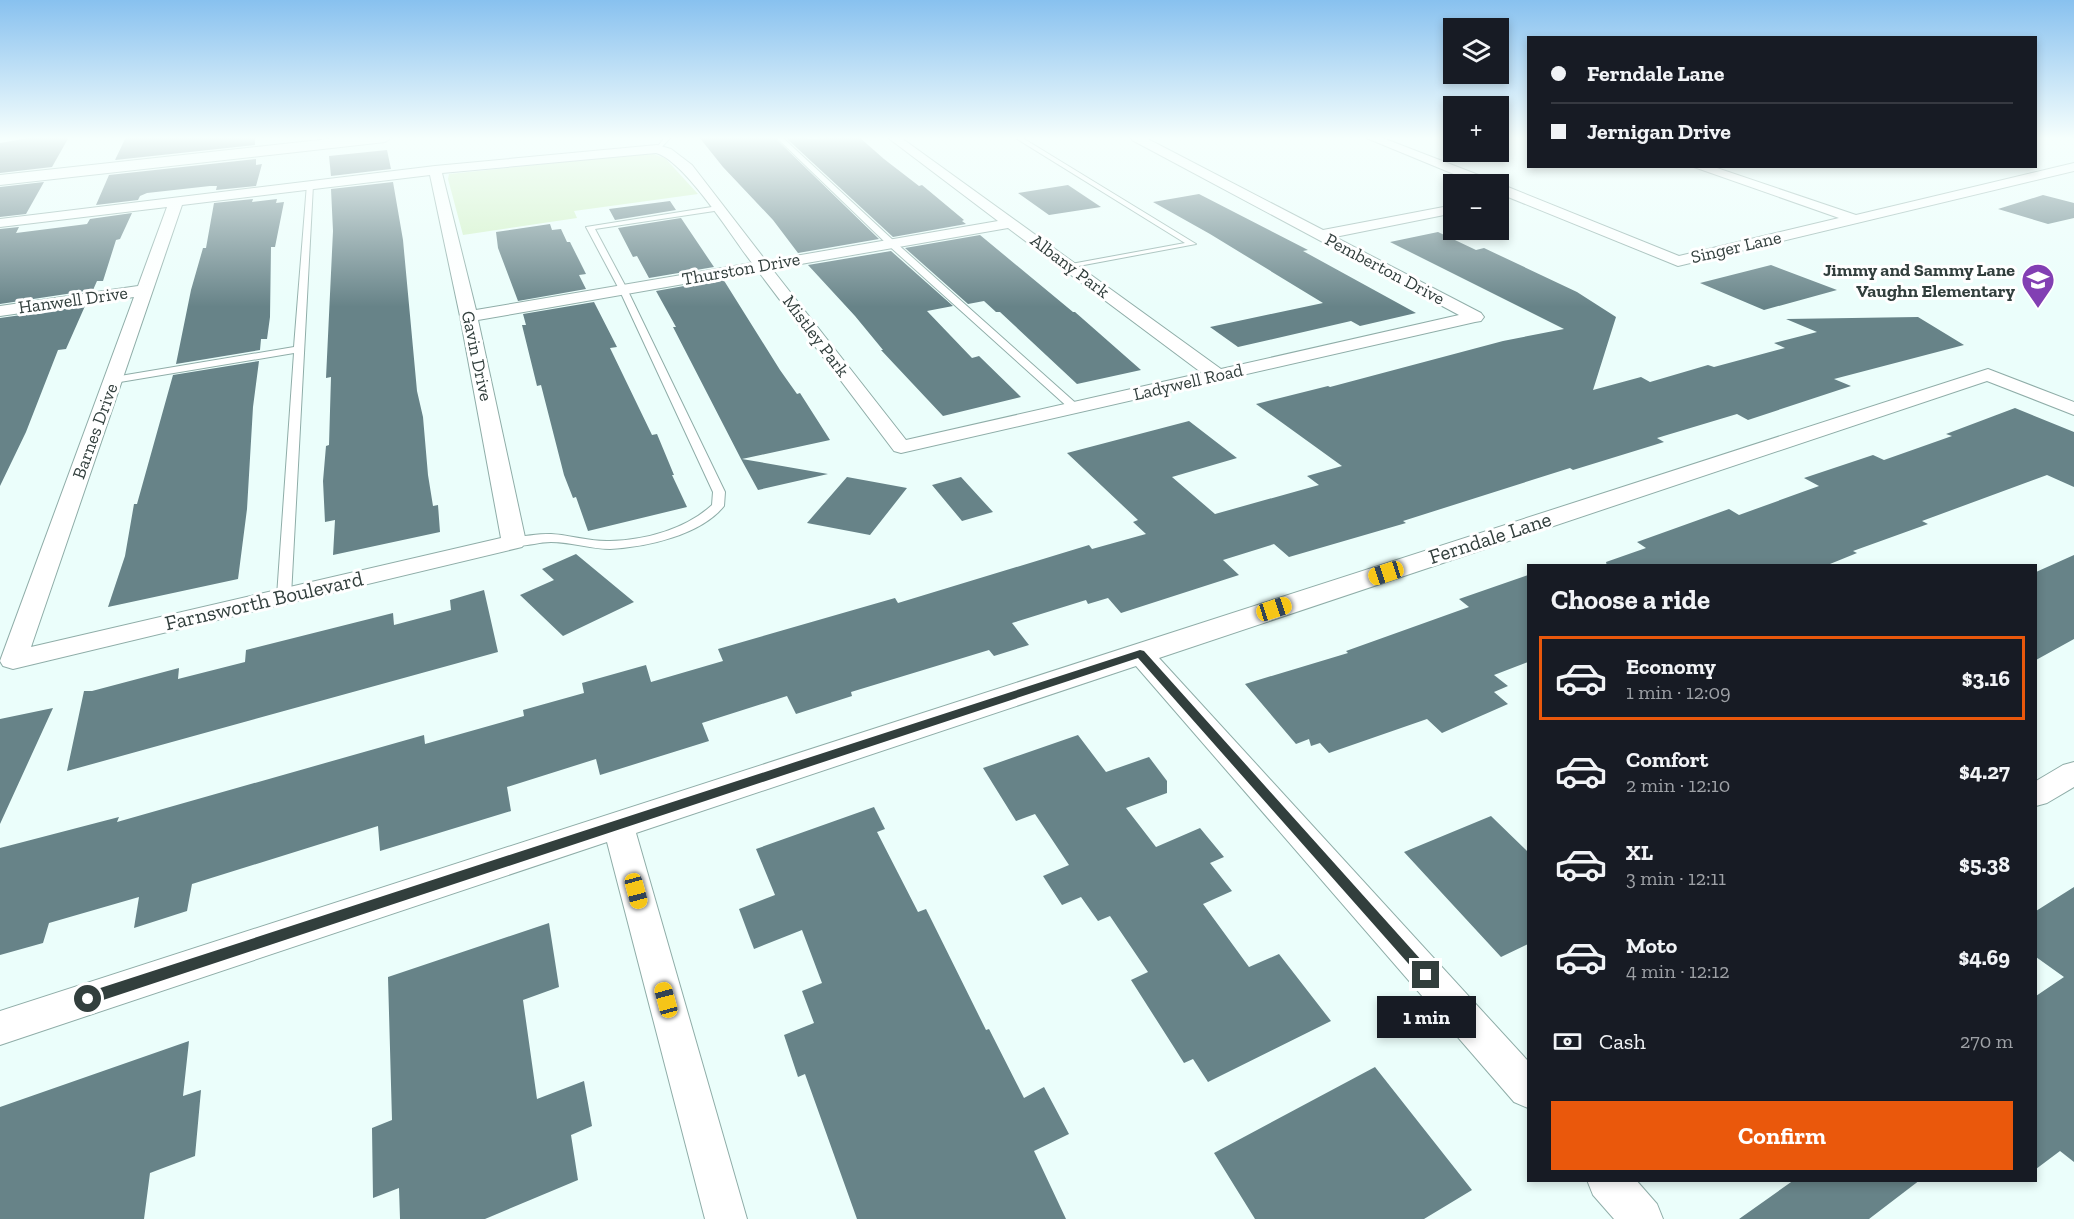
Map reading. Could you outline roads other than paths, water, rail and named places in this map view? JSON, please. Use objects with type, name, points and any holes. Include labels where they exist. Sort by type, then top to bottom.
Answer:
[{"type":"street","points":[[0,223],[235,194]]},
{"type":"street","name":"Gavin Drive","points":[[441,194],[469,316],[514,542]]},
{"type":"street","name":"Mistley Park","points":[[707,194],[901,447]]},
{"type":"street","name":"Albany Park","points":[[973,194],[1217,375]]},
{"type":"street","name":"Pemberton Drive","points":[[1244,194],[1474,317]]},
{"type":"street","points":[[1512,194],[1519,197]]},
{"type":"street","points":[[1780,194],[1855,219]]},
{"type":"street","name":"Singer Lane","points":[[1519,197],[1678,261],[1961,194]]},
{"type":"street","points":[[1509,199],[1519,197]]},
{"type":"street","name":"Barnes Drive","points":[[14,660],[176,201]]},
{"type":"street","points":[[1321,235],[1443,211]]},
{"type":"street","name":"Thurston Drive","points":[[469,316],[1013,223]]},
{"type":"street","name":"Hanwell Drive","points":[[0,311],[146,290]]},
{"type":"street","name":"Ladywell Road","points":[[901,447],[1474,317]]},
{"type":"street","name":"Ferndale Lane","points":[[0,1028],[1988,375],[2074,409]]},
{"type":"street","name":"Farnsworth Boulevard","points":[[14,660],[514,542]]},
{"type":"street","points":[[1140,653],[1526,1083]]},
{"type":"street","points":[[2037,794],[2074,773]]},
{"type":"street","points":[[618,825],[726,1219]]},
{"type":"street","points":[[1610,1182],[1642,1219]]},
{"type":"lane","points":[[284,596],[308,194]]},
{"type":"lane","points":[[840,194],[1075,408]]},
{"type":"lane","points":[[1071,266],[1192,244],[1111,194]]},
{"type":"lane","points":[[514,542],[550,538],[609,545],[635,542],[674,533],[702,521],[718,506],[720,492],[623,289],[590,227],[718,208]]},
{"type":"lane","points":[[114,380],[299,349]]},
{"type":"place","name":"Jimmy and Sammy Lane Vaughn Elementary","points":[[2038,309]]}]
